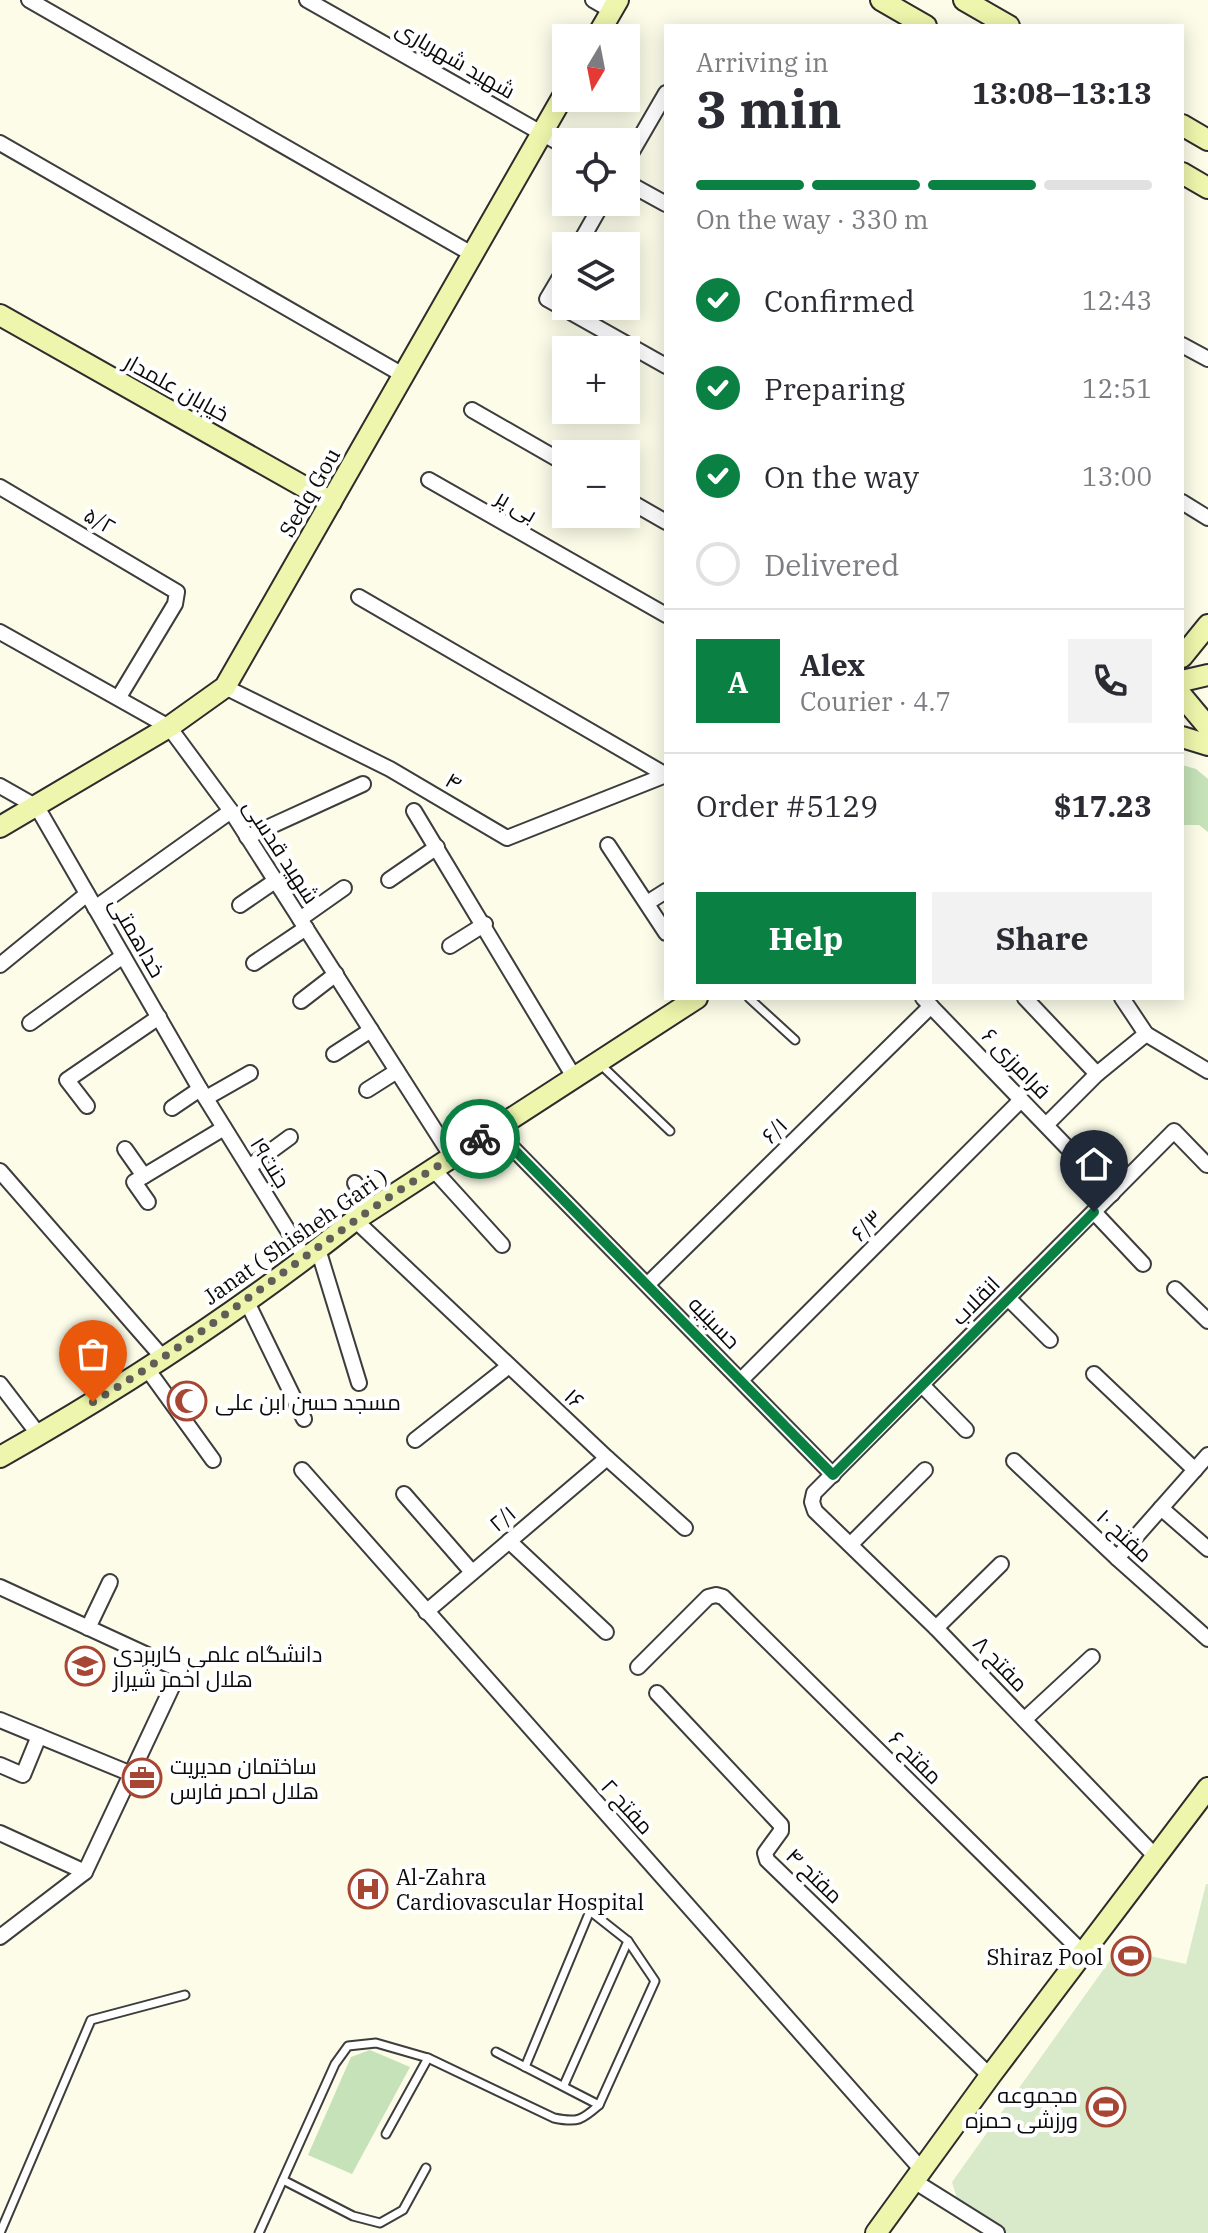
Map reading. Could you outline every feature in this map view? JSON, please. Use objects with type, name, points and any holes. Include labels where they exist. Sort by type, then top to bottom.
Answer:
[{"type":"street","points":[[29,0],[472,254]]},
{"type":"street","name":"شهید شهریاری","points":[[307,0],[552,139]]},
{"type":"street","points":[[593,0],[615,5],[604,24]]},
{"type":"street","points":[[881,0],[923,24]]},
{"type":"street","points":[[964,0],[1006,24]]},
{"type":"street","points":[[640,138],[664,96]]},
{"type":"street","name":"Sedq Gou","points":[[0,827],[169,727],[225,687],[554,112]]},
{"type":"street","points":[[1184,126],[1208,140]]},
{"type":"street","points":[[0,143],[403,375]]},
{"type":"street","points":[[1184,174],[1208,188]]},
{"type":"street","points":[[640,190],[664,203]]},
{"type":"street","name":"خیابان علمدار","points":[[0,315],[331,502]]},
{"type":"street","points":[[584,320],[664,365]]},
{"type":"street","points":[[1184,346],[1208,359]]},
{"type":"street","points":[[472,410],[552,456]]},
{"type":"street","name":"بی پر","points":[[429,480],[664,614]]},
{"type":"street","name":"۵/۲","points":[[0,487],[177,592],[175,604],[119,697]]},
{"type":"street","points":[[1184,503],[1208,518]]},
{"type":"street","points":[[640,507],[664,521]]},
{"type":"street","points":[[359,597],[664,774]]},
{"type":"street","points":[[1184,655],[1208,625]]},
{"type":"street","points":[[0,632],[169,727]]},
{"type":"street","points":[[1184,681],[1208,675]]},
{"type":"street","name":"۴","points":[[225,687],[390,769],[507,838],[664,776]]},
{"type":"street","points":[[1184,698],[1208,727]]},
{"type":"street","name":"شهید قدسی","points":[[169,727],[231,811],[452,1157]]},
{"type":"street","points":[[1184,738],[1208,745]]},
{"type":"street","points":[[247,837],[363,784]]},
{"type":"street","points":[[0,786],[37,807]]},
{"type":"street","name":"خداهمتی","points":[[37,807],[203,1094]]},
{"type":"street","points":[[0,965],[91,901],[231,811]]},
{"type":"street","points":[[414,811],[485,924],[574,1077]]},
{"type":"street","points":[[608,845],[664,930]]},
{"type":"street","points":[[389,880],[437,847]]},
{"type":"street","points":[[240,905],[275,881]]},
{"type":"street","points":[[254,963],[344,888]]},
{"type":"street","points":[[647,903],[664,892]]},
{"type":"street","points":[[450,946],[485,924]]},
{"type":"street","points":[[30,1023],[123,956]]},
{"type":"street","points":[[301,1001],[336,974]]},
{"type":"street","name":"Janat ( Shisheh Gari )","points":[[0,1457],[156,1364],[364,1214],[694,1000]]},
{"type":"street","points":[[1027,1000],[1097,1074]]},
{"type":"street","points":[[1123,1000],[1146,1034],[1208,1071]]},
{"type":"street","name":"فرامرزی ۶","points":[[927,1002],[1112,1194]]},
{"type":"street","name":"۶/۱","points":[[648,1284],[927,1002]]},
{"type":"street","points":[[87,1106],[67,1080],[159,1017]]},
{"type":"street","points":[[334,1054],[371,1030]]},
{"type":"street","points":[[1047,1124],[1097,1074],[1146,1034]]},
{"type":"street","points":[[367,1090],[397,1071]]},
{"type":"street","points":[[172,1108],[250,1073]]},
{"type":"street","name":"جنت۱۹","points":[[203,1094],[249,1167],[312,1254],[359,1383]]},
{"type":"street","name":"۶/۳","points":[[741,1380],[1021,1100]]},
{"type":"street","points":[[148,1202],[134,1182],[224,1128]]},
{"type":"street","name":"حسینیه","points":[[494,1129],[833,1475]]},
{"type":"street","name":"انقلاب","points":[[812,1502],[814,1493],[1174,1131],[1207,1165]]},
{"type":"street","points":[[249,1167],[290,1137]]},
{"type":"street","points":[[125,1149],[144,1176]]},
{"type":"street","points":[[433,1169],[502,1245]]},
{"type":"street","points":[[0,1171],[42,1219],[156,1364],[213,1460]]},
{"type":"street","name":"۱۶","points":[[355,1183],[364,1214],[437,1296],[685,1528]]},
{"type":"street","points":[[1094,1212],[1143,1264]]},
{"type":"street","points":[[1175,1289],[1208,1321]]},
{"type":"street","points":[[1008,1298],[1050,1340]]},
{"type":"street","points":[[246,1300],[304,1419]]},
{"type":"street","points":[[415,1440],[509,1366]]},
{"type":"street","points":[[1094,1374],[1195,1470]]},
{"type":"street","points":[[0,1384],[39,1435]]},
{"type":"street","points":[[922,1385],[966,1430]]},
{"type":"street","points":[[1117,1558],[1208,1455]]},
{"type":"street","name":"۲/۱","points":[[426,1612],[607,1458]]},
{"type":"street","name":"مفتح ۱۰","points":[[1014,1461],[1208,1639]]},
{"type":"street","name":"مفتح ۲","points":[[302,1470],[918,2176],[997,2233]]},
{"type":"street","points":[[851,1544],[925,1470]]},
{"type":"street","points":[[404,1494],[472,1572]]},
{"type":"street","name":"مفتح ۸","points":[[812,1502],[815,1511],[936,1628],[1156,1857]]},
{"type":"street","points":[[1161,1508],[1208,1549]]},
{"type":"street","points":[[509,1541],[606,1632]]},
{"type":"street","points":[[936,1628],[1001,1564]]},
{"type":"street","points":[[88,1628],[110,1582]]},
{"type":"street","points":[[0,1587],[180,1670],[85,1872],[0,1937]]},
{"type":"street","name":"مفتح ۶","points":[[638,1667],[708,1597],[723,1597],[1083,1953]]},
{"type":"street","points":[[1025,1719],[1092,1657]]},
{"type":"street","name":"مفتح ۴","points":[[657,1693],[781,1825],[781,1831],[765,1853],[767,1860],[990,2076]]},
{"type":"street","points":[[0,1720],[129,1773]]},
{"type":"street","points":[[0,1765],[23,1775],[39,1736]]},
{"type":"street","points":[[876,2233],[990,2076],[1208,1788]]},
{"type":"street","points":[[0,1833],[85,1872]]},
{"type":"lane","points":[[751,1000],[795,1040]]},
{"type":"lane","points":[[598,1062],[670,1131]]},
{"type":"lane","points":[[259,2233],[335,2064],[348,2046],[376,2043],[428,2058],[554,2118],[583,2120],[599,2105],[655,1981],[628,1941],[590,1911],[525,2067]]},
{"type":"lane","points":[[564,2085],[628,1941]]},
{"type":"lane","points":[[0,2233],[91,2020],[185,1995]]},
{"type":"lane","points":[[496,2052],[599,2105]]},
{"type":"lane","points":[[386,2134],[428,2058]]},
{"type":"lane","points":[[283,2180],[353,2216],[380,2223],[403,2210],[426,2168]]},
{"type":"green space","points":[[1184,766],[1196,769],[1208,779],[1208,832],[1199,825],[1184,825]]},
{"type":"green space","name":"مجموعه ورزشی حمزه","points":[[1206,1884],[1208,2233],[1006,2233],[959,2205],[952,2182],[1118,1949],[1186,1964]]},
{"type":"green space","points":[[370,2050],[410,2067],[352,2174],[308,2155],[351,2057]]},
{"type":"way so far","points":[[93,1402],[148,1370],[355,1220],[480,1139]]},
{"type":"place","name":"مسجد حسن ابن علی","points":[[187,1401]]},
{"type":"place","name":"دانشگاه علمی کاربردی هلال احمر شیراز","points":[[85,1666]]},
{"type":"place","name":"ساختمان مدیریت هلال احمر فارس","points":[[142,1778]]},
{"type":"place","name":"Al-Zahra Cardiovascular Hospital","points":[[368,1889]]},
{"type":"place","name":"Shiraz Pool","points":[[1131,1956]]},
{"type":"place","name":"مجموعه ورزشی حمزه","points":[[1106,2107]]},
{"type":"route","points":[[480,1139],[494,1129],[833,1475],[1094,1212]]}]
